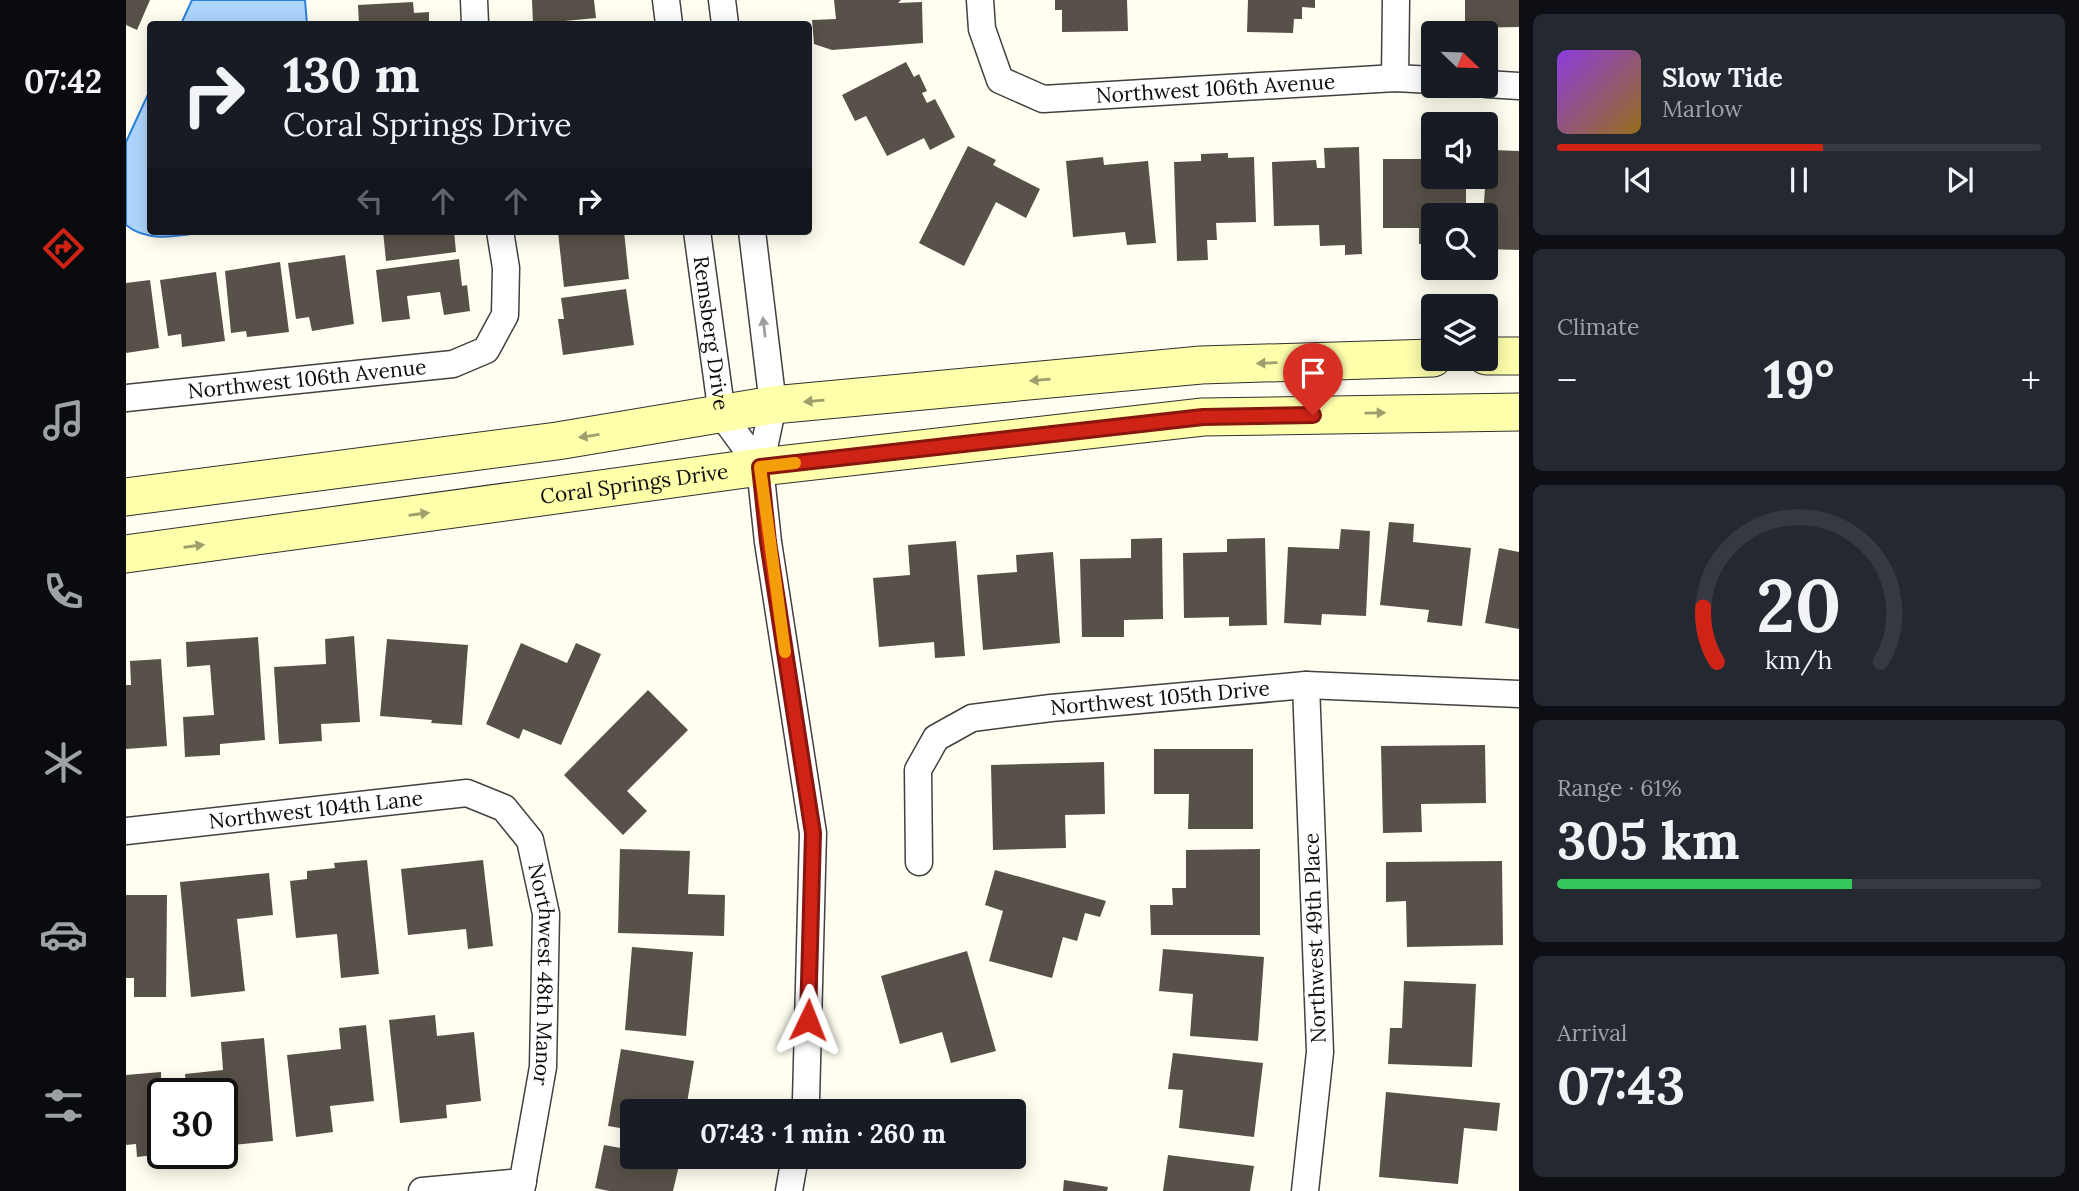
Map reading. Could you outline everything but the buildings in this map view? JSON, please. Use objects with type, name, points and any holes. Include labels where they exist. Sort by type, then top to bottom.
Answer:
[{"type":"main road","points":[[1498,356],[1519,356]]},
{"type":"main road","points":[[126,497],[557,441],[773,405],[1201,365],[1421,358]]},
{"type":"main road","name":"Coral Springs Drive","points":[[126,554],[760,467],[1203,417],[1519,412]]},
{"type":"street","points":[[474,0],[475,21]]},
{"type":"street","points":[[666,0],[669,21]]},
{"type":"street","points":[[722,0],[725,21]]},
{"type":"street","name":"Northwest 106th Avenue","points":[[980,0],[982,29],[1000,80],[1043,99],[1395,78],[1421,79]]},
{"type":"street","points":[[1395,78],[1396,0]]},
{"type":"street","points":[[1498,84],[1519,86]]},
{"type":"street","name":"Northwest 106th Avenue","points":[[126,398],[453,364],[486,350],[505,315],[506,268],[501,235]]},
{"type":"street","name":"Remsberg Drive","points":[[698,235],[722,415],[760,467]]},
{"type":"street","points":[[752,235],[773,405],[760,467],[768,542],[813,833],[804,1099]]},
{"type":"street","name":"Northwest 105th Drive","points":[[919,862],[918,770],[936,738],[972,718],[1051,708],[1306,685],[1519,694]]},
{"type":"street","name":"Northwest 49th Place","points":[[1305,1191],[1320,1052],[1306,685]]},
{"type":"street","name":"Northwest 104th Lane","points":[[126,831],[467,793],[504,808]]},
{"type":"street","name":"Northwest 48th Manor","points":[[504,808],[530,840],[546,914],[544,1068],[522,1186]]},
{"type":"street","points":[[789,1191],[793,1169]]},
{"type":"street","points":[[422,1191],[522,1186]]},
{"type":"water","points":[[192,0],[305,0],[307,21],[182,21]]},
{"type":"water","points":[[147,96],[147,235],[187,235],[168,237],[146,235],[126,225],[126,142]]},
{"type":"slow traffic","points":[[785,652],[768,542],[760,467],[795,463]]},
{"type":"route","points":[[808,1020],[813,833],[768,542],[760,467],[1203,417],[1313,415]]}]
